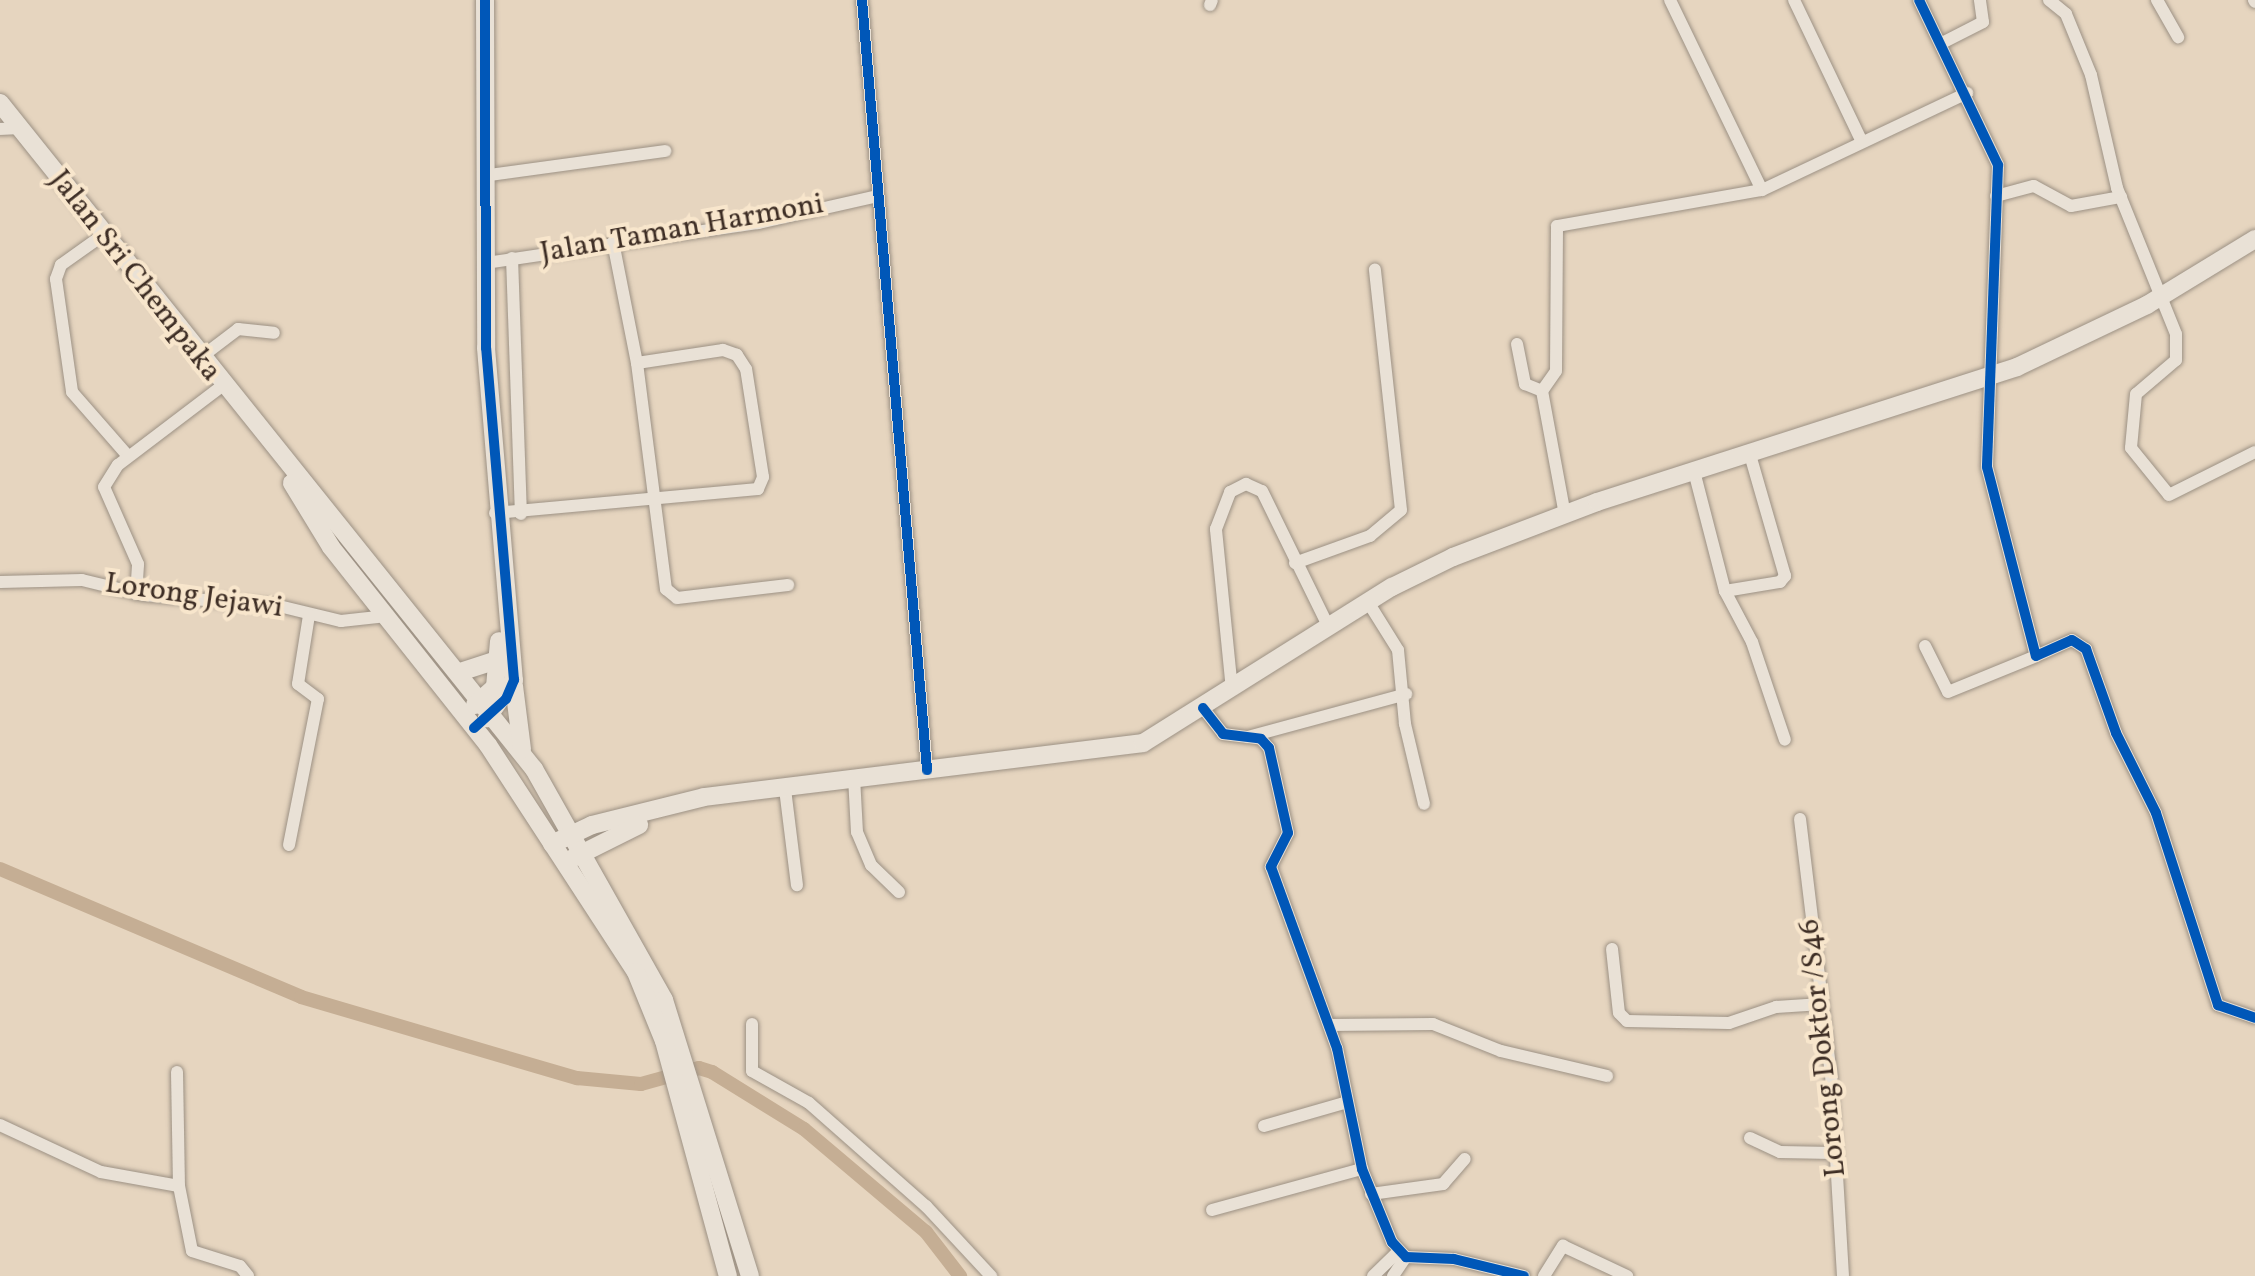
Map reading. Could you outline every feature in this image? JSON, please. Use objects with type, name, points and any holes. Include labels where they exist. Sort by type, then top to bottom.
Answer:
[{"type":"main road","points":[[486,0],[490,175],[486,262],[488,404],[496,491],[500,659],[488,706]]},
{"type":"main road","name":"Jalan Sri Chempaka","points":[[0,103],[271,448]]},
{"type":"main road","points":[[565,863],[622,829],[730,798],[854,777],[1115,750],[1143,743],[1368,602],[1452,557],[1564,514],[1988,376],[2165,295],[2255,239]]},
{"type":"main road","points":[[271,448],[330,547],[469,720],[636,972],[675,1045]]},
{"type":"main road","points":[[271,448],[460,672],[522,752],[648,966],[675,1045],[728,1276]]},
{"type":"main road","points":[[497,513],[522,752]]},
{"type":"main road","points":[[460,672],[500,659]]},
{"type":"main road","points":[[469,720],[514,680]]},
{"type":"main road","points":[[552,844],[572,834],[704,797],[730,798]]},
{"type":"main road","points":[[689,1104],[750,1276]]},
{"type":"street","points":[[862,0],[926,770]]},
{"type":"street","points":[[1670,0],[1762,190]]},
{"type":"street","points":[[1794,0],[1861,140]]},
{"type":"street","points":[[1919,0],[1994,148],[1988,479],[2036,656]]},
{"type":"street","points":[[1942,44],[1983,22],[1980,0]]},
{"type":"street","points":[[2049,0],[2066,14],[2091,75],[2121,198],[2165,295],[2176,360],[2136,394],[2130,432],[2136,459],[2160,490],[2179,495],[2255,452]]},
{"type":"street","points":[[2157,0],[2178,38]]},
{"type":"street","points":[[1564,514],[1542,391],[1556,370],[1557,226],[1762,190],[1967,92]]},
{"type":"street","points":[[0,129],[20,128]]},
{"type":"street","points":[[490,175],[665,151]]},
{"type":"street","points":[[1996,196],[2034,186],[2071,206],[2121,198]]},
{"type":"street","name":"Jalan Taman Harmoni","points":[[486,262],[758,223],[878,196]]},
{"type":"street","points":[[104,235],[55,275],[72,392],[128,456]]},
{"type":"street","points":[[613,242],[637,363],[670,595],[788,586]]},
{"type":"street","points":[[512,258],[522,514]]},
{"type":"street","points":[[1294,563],[1370,536],[1401,510],[1375,269]]},
{"type":"street","points":[[200,358],[238,329],[274,333]]},
{"type":"street","points":[[1517,344],[1525,384],[1542,391]]},
{"type":"street","points":[[497,513],[522,514],[754,491],[762,477],[746,368],[736,354],[637,363]]},
{"type":"street","points":[[136,594],[138,564],[104,488],[128,456],[222,386]]},
{"type":"street","points":[[488,404],[517,400]]},
{"type":"street","points":[[492,446],[519,447]]},
{"type":"street","points":[[1725,591],[1785,576],[1750,455]]},
{"type":"street","points":[[1695,474],[1725,591],[1757,656],[1786,740]]},
{"type":"street","points":[[1232,690],[1216,529],[1230,492],[1246,484],[1262,492],[1329,628]]},
{"type":"street","name":"Lorong Jejawi","points":[[0,582],[82,580],[136,594],[279,606],[341,621],[386,616]]},
{"type":"street","points":[[1368,602],[1398,650],[1406,694],[1405,724],[1424,804]]},
{"type":"street","points":[[289,845],[318,699],[298,684],[309,615]]},
{"type":"street","points":[[1925,646],[1948,692],[2072,640],[2086,649],[2116,733],[2156,813],[2214,995],[2225,1012],[2255,1018]]},
{"type":"street","points":[[1246,738],[1406,694]]},
{"type":"street","points":[[1202,708],[1223,734],[1269,748],[1288,833],[1270,867],[1329,1025],[1362,1169],[1402,1254],[1393,1276]]},
{"type":"street","points":[[854,777],[857,832],[871,865],[899,892]]},
{"type":"street","points":[[785,789],[797,885]]},
{"type":"street","name":"Lorong Doktor /S46","points":[[1800,819],[1822,1004],[1843,1276]]},
{"type":"street","points":[[1612,950],[1619,1013],[1628,1021],[1729,1023],[1776,1007],[1822,1004]]},
{"type":"street","points":[[752,1024],[752,1071],[809,1103],[926,1206],[991,1276]]},
{"type":"street","points":[[1329,1025],[1433,1024],[1500,1051],[1607,1076]]},
{"type":"street","points":[[176,1072],[179,1186],[192,1251],[240,1266],[248,1276]]},
{"type":"street","points":[[1264,1126],[1347,1102]]},
{"type":"street","points":[[0,1124],[101,1172],[179,1186]]},
{"type":"street","points":[[1750,1138],[1780,1152],[1833,1153]]},
{"type":"street","points":[[1371,1194],[1442,1184],[1466,1159]]},
{"type":"street","points":[[1212,1210],[1362,1169]]},
{"type":"street","points":[[1544,1276],[1563,1246],[1627,1276]]},
{"type":"street","points":[[1372,1276],[1402,1254],[1454,1260],[1524,1276]]},
{"type":"waterway","points":[[0,869],[301,997],[577,1078],[641,1084],[699,1068],[712,1072],[804,1129],[926,1232],[960,1276]]},
{"type":"cycle path","points":[[474,728],[506,699],[514,680],[486,348],[485,0]]},
{"type":"cycle path","points":[[862,0],[927,770]]},
{"type":"cycle path","points":[[1919,0],[1998,165],[1987,467],[2036,656],[2072,640],[2086,649],[2116,733],[2156,813],[2218,1005],[2255,1018]]},
{"type":"cycle path","points":[[1203,708],[1223,734],[1261,739],[1269,748],[1288,833],[1271,867],[1337,1048],[1362,1169],[1392,1242],[1406,1257],[1454,1259],[1524,1276]]}]
